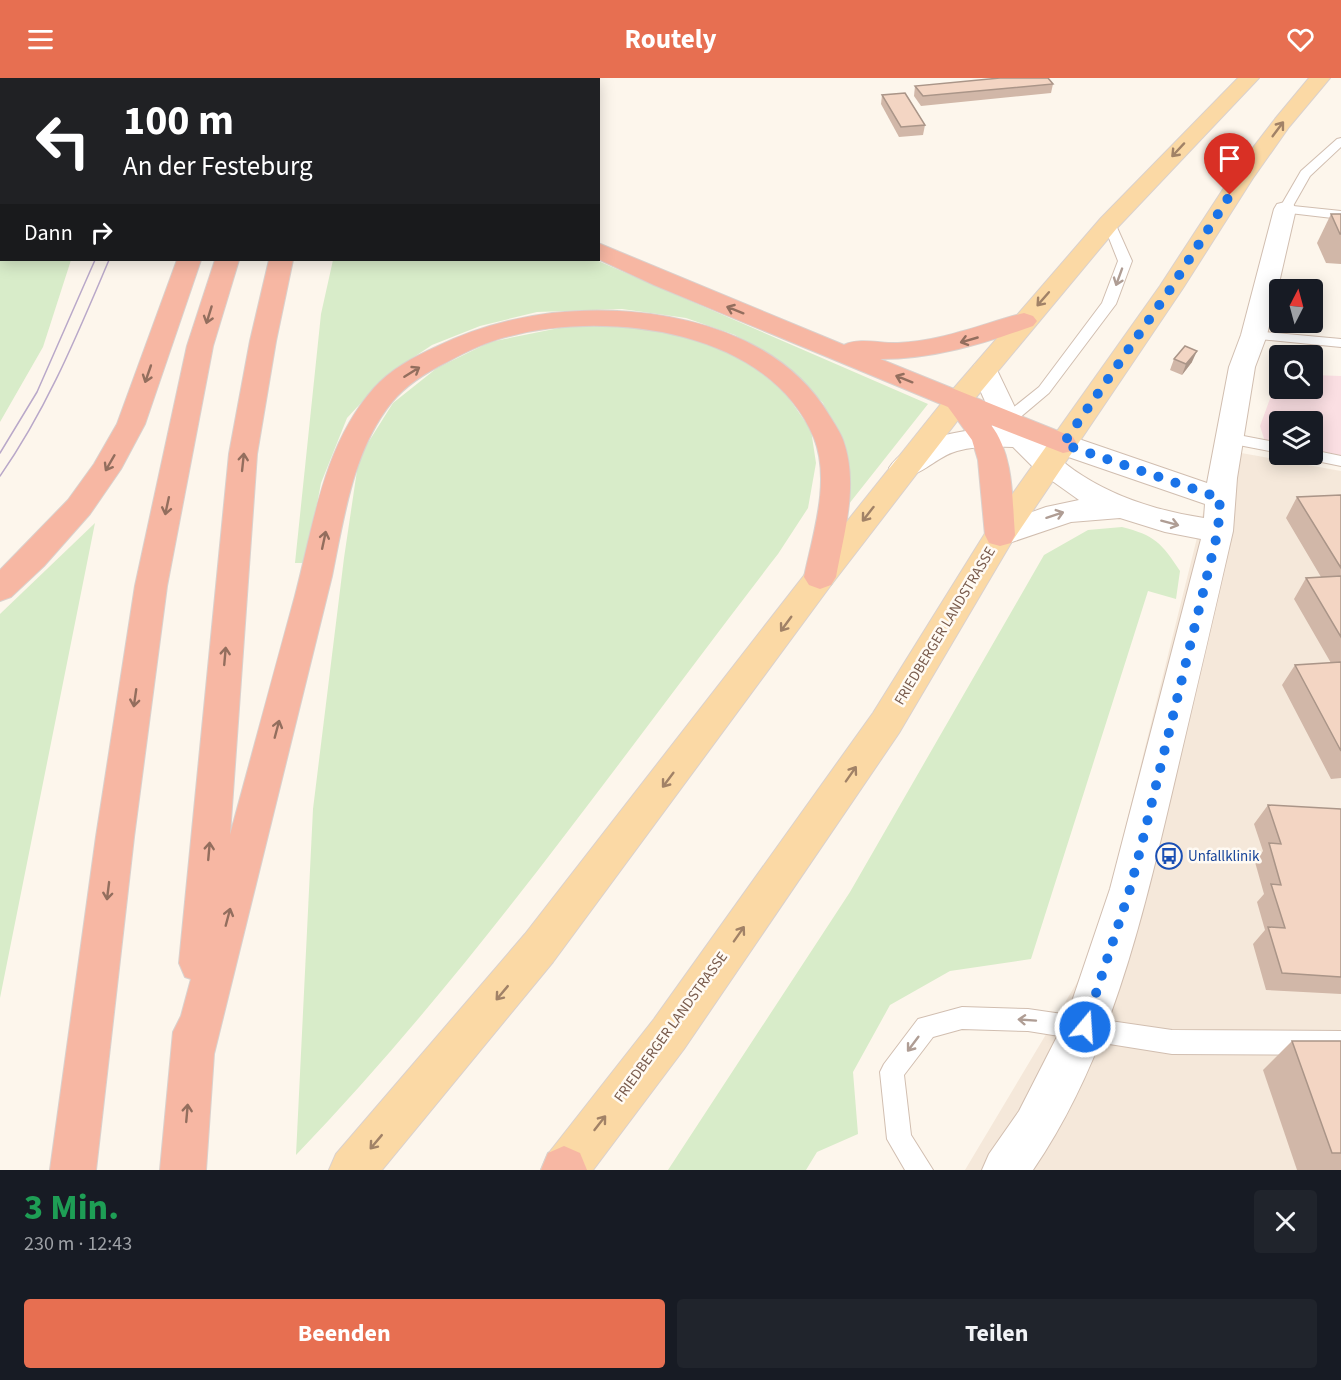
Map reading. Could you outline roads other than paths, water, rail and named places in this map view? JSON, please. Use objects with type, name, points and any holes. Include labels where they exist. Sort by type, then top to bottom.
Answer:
[{"type":"highway","points":[[600,250],[663,280],[958,401],[1005,432],[993,460],[1000,535]]},
{"type":"highway","points":[[0,589],[33,558],[79,507],[106,469],[131,424],[189,261]]},
{"type":"highway","points":[[73,1170],[116,826],[151,586],[200,346],[227,261]]},
{"type":"highway","points":[[183,1170],[243,454],[263,341],[281,261]]},
{"type":"highway","points":[[192,1055],[314,588],[333,502],[353,442],[367,417],[383,394],[404,376],[461,345],[484,336],[510,328],[569,319],[624,319],[653,322],[683,328],[729,344],[756,358],[799,392],[828,438],[835,465],[834,497],[820,577]]},
{"type":"highway","points":[[811,340],[875,352],[905,352],[956,344],[1024,321]]},
{"type":"main road","points":[[352,1170],[539,948],[820,577],[958,401],[1109,223],[1249,78]]},
{"type":"main road","name":"FRIEDBERGER LANDSTRASSE","points":[[564,1170],[669,1034],[886,723],[1000,535],[1171,288],[1243,176],[1282,123],[1320,78]]},
{"type":"street","points":[[1005,1170],[1035,1127],[1085,1027],[1130,889],[1219,514],[1228,438],[1242,367],[1254,334],[1285,209]]},
{"type":"street","points":[[984,370],[1005,432]]},
{"type":"street","points":[[904,468],[935,449],[959,441],[1005,432],[1055,454],[1219,514]]},
{"type":"street","points":[[1055,454],[1089,492],[1124,509],[1186,527],[1219,514]]},
{"type":"street","points":[[1000,535],[1067,511],[1099,507],[1124,509]]},
{"type":"lane","points":[[1341,141],[1305,174],[1285,209],[1341,215]]},
{"type":"lane","points":[[1005,432],[1044,390],[1109,304],[1125,261],[1109,223]]},
{"type":"lane","points":[[1254,334],[1341,343]]},
{"type":"lane","points":[[1228,438],[1269,446]]},
{"type":"lane","points":[[1323,457],[1341,461]]},
{"type":"lane","points":[[920,1170],[899,1139],[892,1072],[926,1027],[962,1018],[1028,1020],[1172,1042],[1341,1043]]},
{"type":"tram line","points":[[0,453],[37,392],[95,261]]},
{"type":"tram line","points":[[0,476],[47,398],[109,261]]},
{"type":"place","name":"Unfallklinik","points":[[1169,856]]}]
